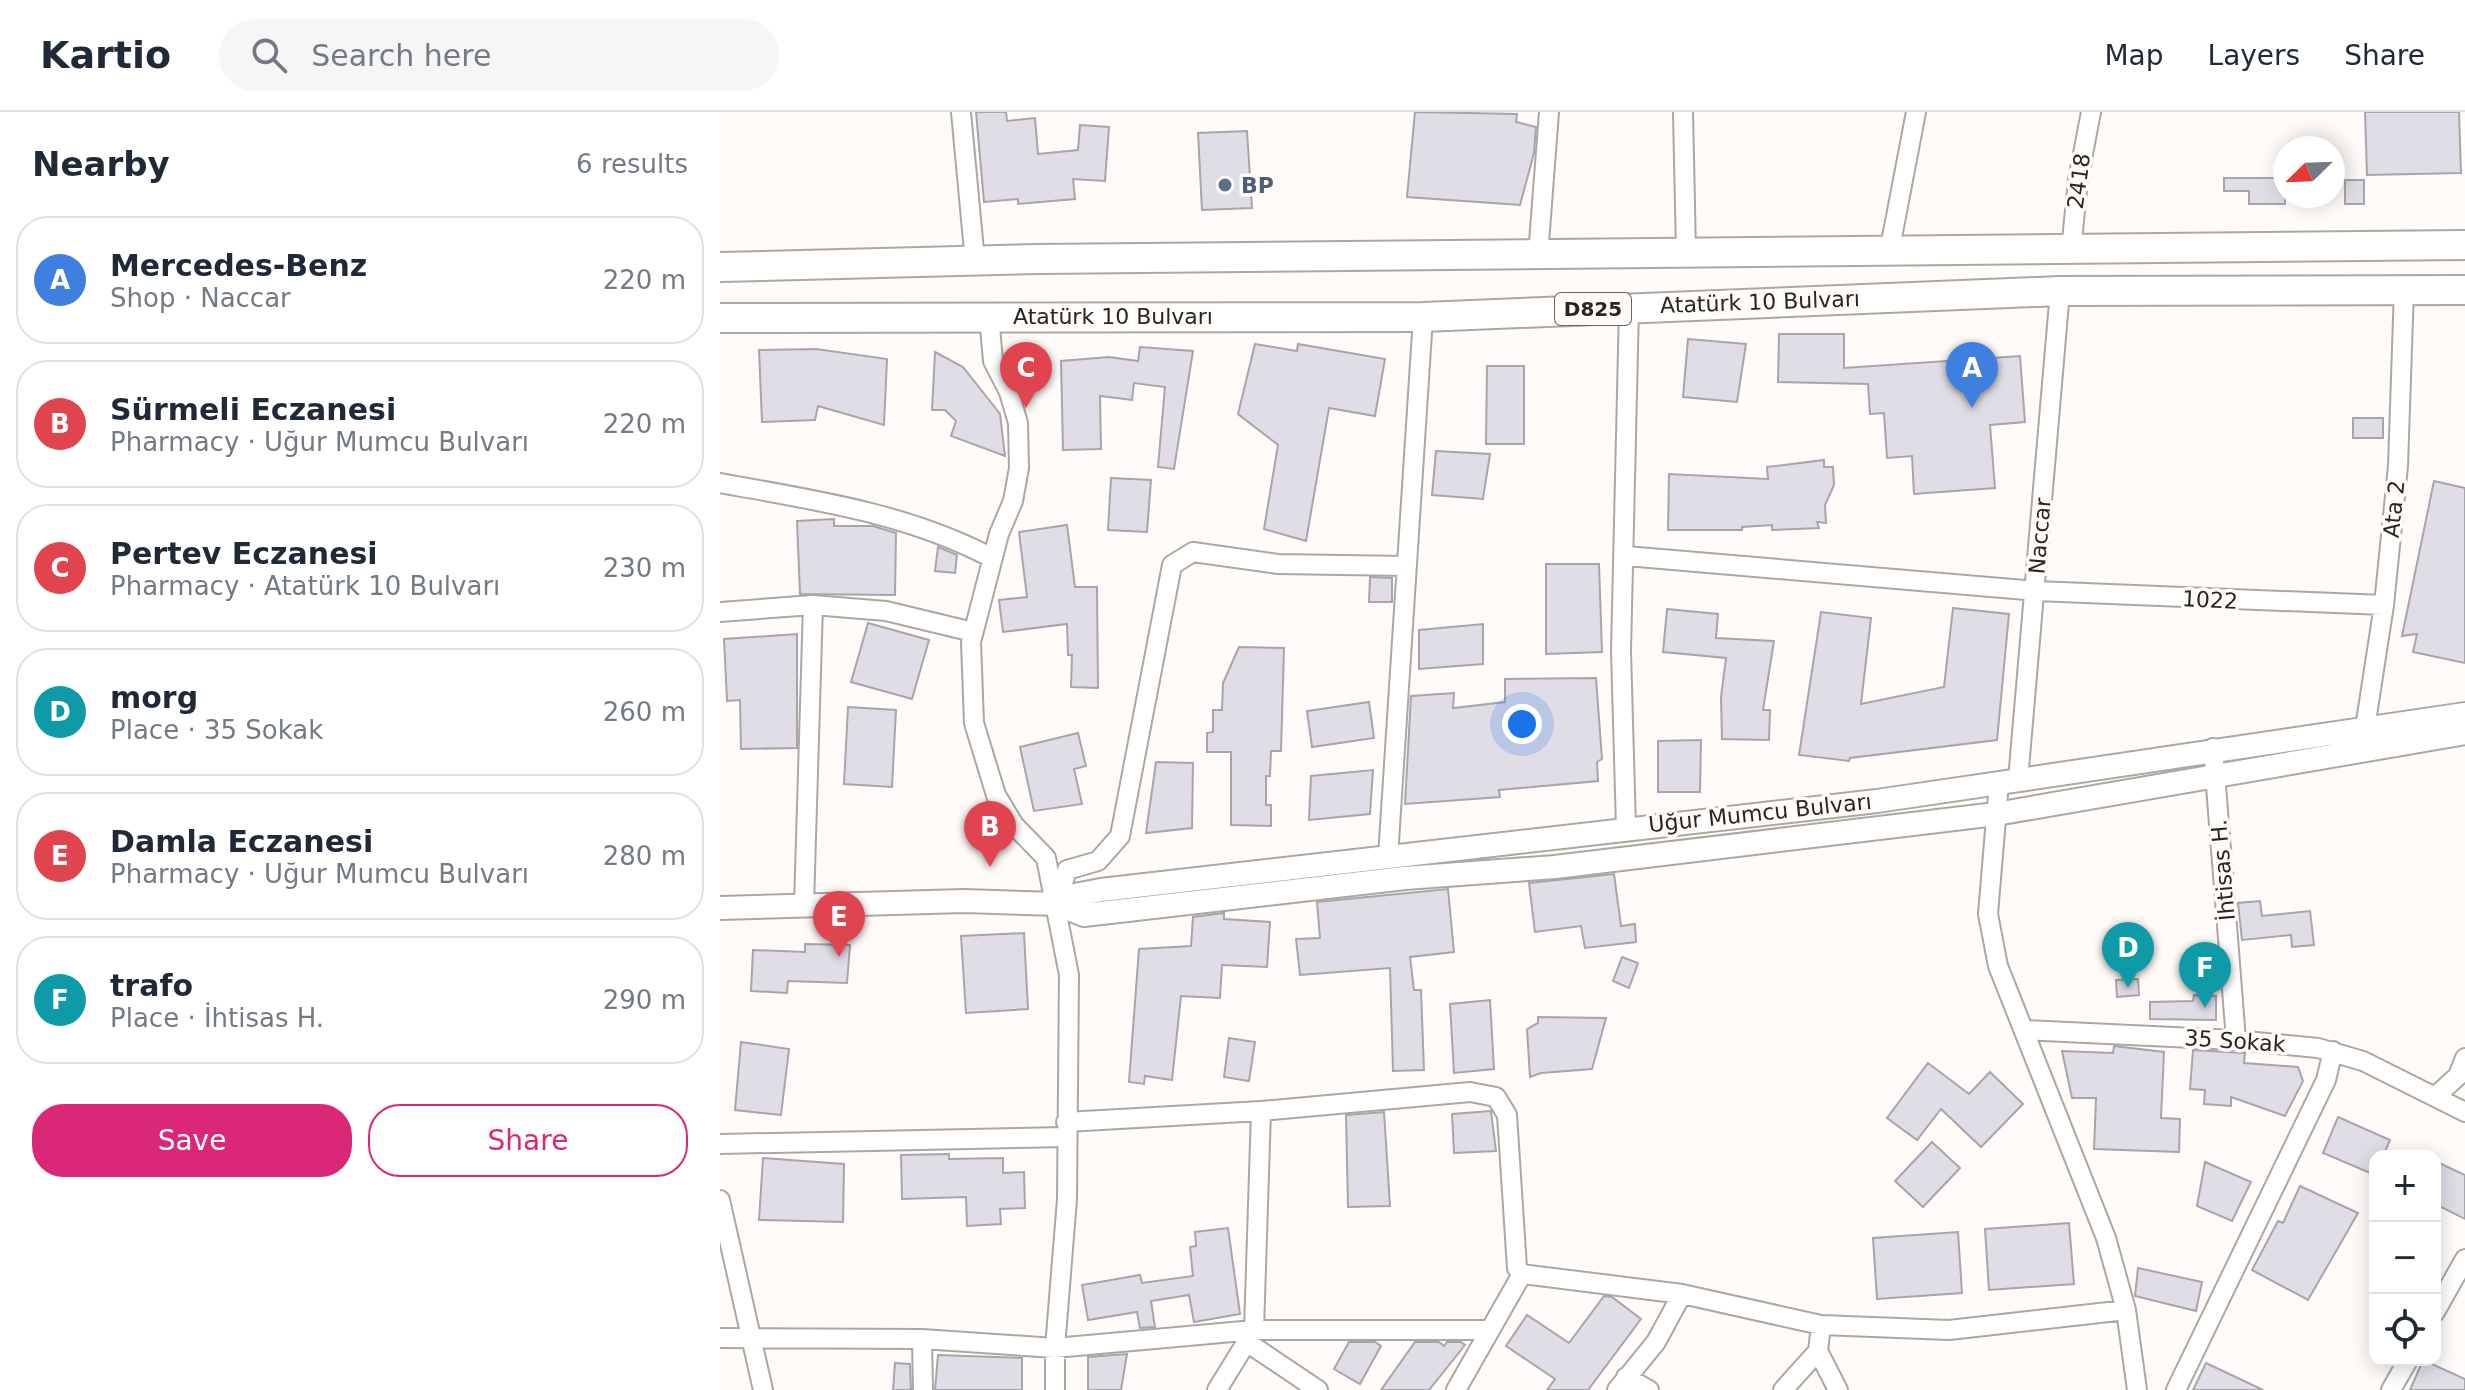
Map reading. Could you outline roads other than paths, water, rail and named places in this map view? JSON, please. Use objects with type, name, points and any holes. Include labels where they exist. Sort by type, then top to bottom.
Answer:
[{"type":"highway","name":"Atatürk 10 Bulvarı","points":[[720,267],[2465,245]]},
{"type":"highway","name":"Atatürk 10 Bulvarı","points":[[720,318],[1423,317],[2060,291],[2465,290]]},
{"type":"street","points":[[947,112],[962,120],[975,262]]},
{"type":"street","points":[[1538,256],[1549,112]]},
{"type":"street","points":[[1683,112],[1686,253]]},
{"type":"street","points":[[1889,253],[1916,112]]},
{"type":"street","name":"2418","points":[[2071,251],[2078,180],[2091,112]]},
{"type":"street","name":"Ata 2","points":[[2365,728],[2384,605],[2398,466],[2404,289]]},
{"type":"street","name":"Naccar","points":[[2060,291],[2036,591],[2009,782],[1996,814],[1988,914],[1998,966],[2087,1184],[2126,1310],[2137,1390]]},
{"type":"street","points":[[1626,828],[1621,651],[1626,556],[1629,307]]},
{"type":"street","points":[[989,316],[993,361],[1009,392],[1018,423],[1019,468],[1013,501],[992,558],[973,632],[974,723],[983,761],[996,795],[1014,825],[1046,858],[1069,975],[1067,1199],[1055,1348],[1055,1390]]},
{"type":"street","points":[[1388,857],[1423,317]]},
{"type":"street","points":[[720,483],[877,514],[946,534],[992,558]]},
{"type":"street","points":[[1057,904],[1067,870],[1098,861],[1120,836],[1172,565],[1193,552],[1278,564],[1407,566]]},
{"type":"street","name":"1022","points":[[1626,556],[2036,591],[2384,605]]},
{"type":"street","points":[[720,612],[813,605],[886,611],[973,632]]},
{"type":"street","points":[[804,905],[813,605]]},
{"type":"street","name":"Uğur Mumcu Bulvarı","points":[[1057,904],[1069,896],[1101,890],[2009,782],[2213,748],[2465,714]]},
{"type":"street","name":"Uğur Mumcu Bulvarı","points":[[720,908],[964,901],[1057,904],[1084,915],[1405,878],[1555,867],[1996,814],[2465,733]]},
{"type":"street","name":"İhtisas H.","points":[[2213,748],[2236,1040]]},
{"type":"street","name":"35 Sokak","points":[[2024,1030],[2236,1040],[2333,1051],[2437,1095],[2465,1112]]},
{"type":"street","points":[[2176,1390],[2326,1080],[2333,1051]]},
{"type":"street","points":[[2437,1095],[2458,1076],[2465,1058]]},
{"type":"street","points":[[720,1144],[1066,1129],[1470,1092],[1496,1097],[1507,1115],[1517,1268],[1522,1274]]},
{"type":"street","points":[[1217,1390],[1251,1336],[1261,1111]]},
{"type":"street","points":[[720,1200],[724,1236],[753,1338],[763,1390]]},
{"type":"street","points":[[2441,1301],[2465,1259]]},
{"type":"street","points":[[1522,1274],[1534,1272],[1682,1294],[1821,1325],[1949,1330],[2126,1310]]},
{"type":"street","points":[[1456,1390],[1522,1274]]},
{"type":"street","points":[[1649,1390],[1622,1384],[1656,1342],[1682,1294]]},
{"type":"street","points":[[1821,1325],[1818,1351],[1838,1390]]},
{"type":"street","points":[[720,1338],[922,1339],[1055,1348],[1251,1336],[1489,1330]]},
{"type":"street","points":[[1251,1336],[1318,1390]]},
{"type":"street","points":[[922,1339],[923,1390]]},
{"type":"street","points":[[1783,1390],[1818,1351]]},
{"type":"street","points":[[2391,1390],[2405,1366]]},
{"type":"place","name":"BP","points":[[1225,185]]},
{"type":"place","name":"Pertev Eczanesi","points":[[1026,408]]},
{"type":"place","name":"Mercedes-Benz","points":[[1972,408]]},
{"type":"place","name":"Sürmeli Eczanesi","points":[[990,867]]},
{"type":"place","name":"Damla Eczanesi","points":[[839,957]]},
{"type":"place","name":"morg","points":[[2128,988]]},
{"type":"place","name":"trafo","points":[[2205,1008]]}]
